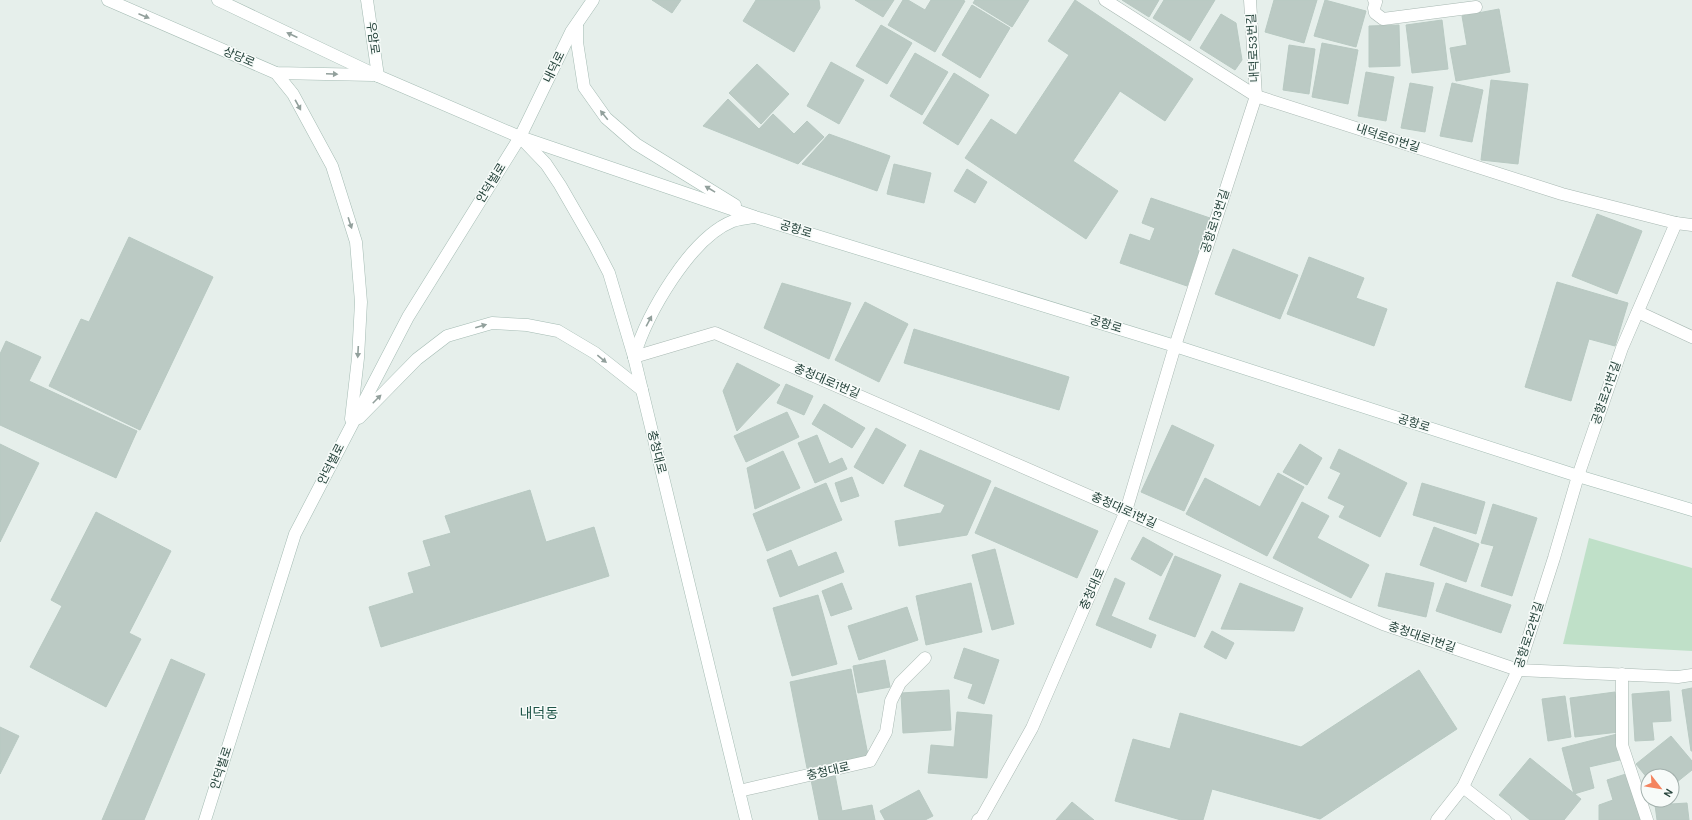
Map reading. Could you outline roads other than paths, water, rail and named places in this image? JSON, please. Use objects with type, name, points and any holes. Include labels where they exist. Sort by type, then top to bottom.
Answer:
[{"type":"street","name":"상당로","points":[[108,0],[276,73],[378,76]]},
{"type":"street","name":"상당로","points":[[218,0],[378,76],[520,137]]},
{"type":"street","name":"우암로","points":[[367,0],[378,76]]},
{"type":"street","name":"내덕로","points":[[520,137],[571,32],[593,0]]},
{"type":"street","name":"내덕로61번길","points":[[1105,0],[1256,96],[1562,194],[1676,223],[1692,225]]},
{"type":"street","name":"내덕로53번길","points":[[1250,0],[1256,96]]},
{"type":"street","points":[[1374,0],[1376,2],[1374,8],[1375,13],[1383,19],[1476,7]]},
{"type":"street","points":[[577,23],[577,42],[584,87],[606,118],[636,144],[755,217]]},
{"type":"street","points":[[276,73],[292,94],[332,166],[356,242],[361,302],[358,358],[350,427]]},
{"type":"street","name":"공항로13번길","points":[[1175,346],[1256,96]]},
{"type":"street","name":"공항로","points":[[520,137],[755,217],[1175,346],[1578,476],[1692,510]]},
{"type":"street","name":"충청대로","points":[[520,137],[546,164],[594,244],[609,273],[634,357],[746,820]]},
{"type":"street","name":"안덕벌로","points":[[205,820],[295,534],[408,317],[520,137]]},
{"type":"street","points":[[634,357],[640,337],[652,315],[681,267],[696,248],[713,233],[733,221],[755,217]]},
{"type":"street","name":"공항로21번길","points":[[1578,476],[1622,348],[1676,223]]},
{"type":"street","points":[[1638,312],[1692,337]]},
{"type":"street","points":[[350,427],[417,359],[447,336],[492,323],[527,325],[558,332],[595,353],[642,390]]},
{"type":"street","name":"충청대로1번길","points":[[634,357],[715,332],[1384,624],[1518,670],[1678,677],[1692,675]]},
{"type":"street","name":"충청대로","points":[[978,820],[982,817],[1032,728],[1126,511],[1175,346]]},
{"type":"street","name":"공항로22번길","points":[[1437,820],[1463,787],[1518,670],[1554,558],[1578,476]]},
{"type":"street","name":"충청대로","points":[[740,791],[870,761],[886,732],[891,702],[900,683],[925,658]]},
{"type":"street","points":[[1622,674],[1622,745],[1647,820]]},
{"type":"street","points":[[1463,787],[1505,820]]},
{"type":"district","name":"내덕동","points":[[539,713]]}]
